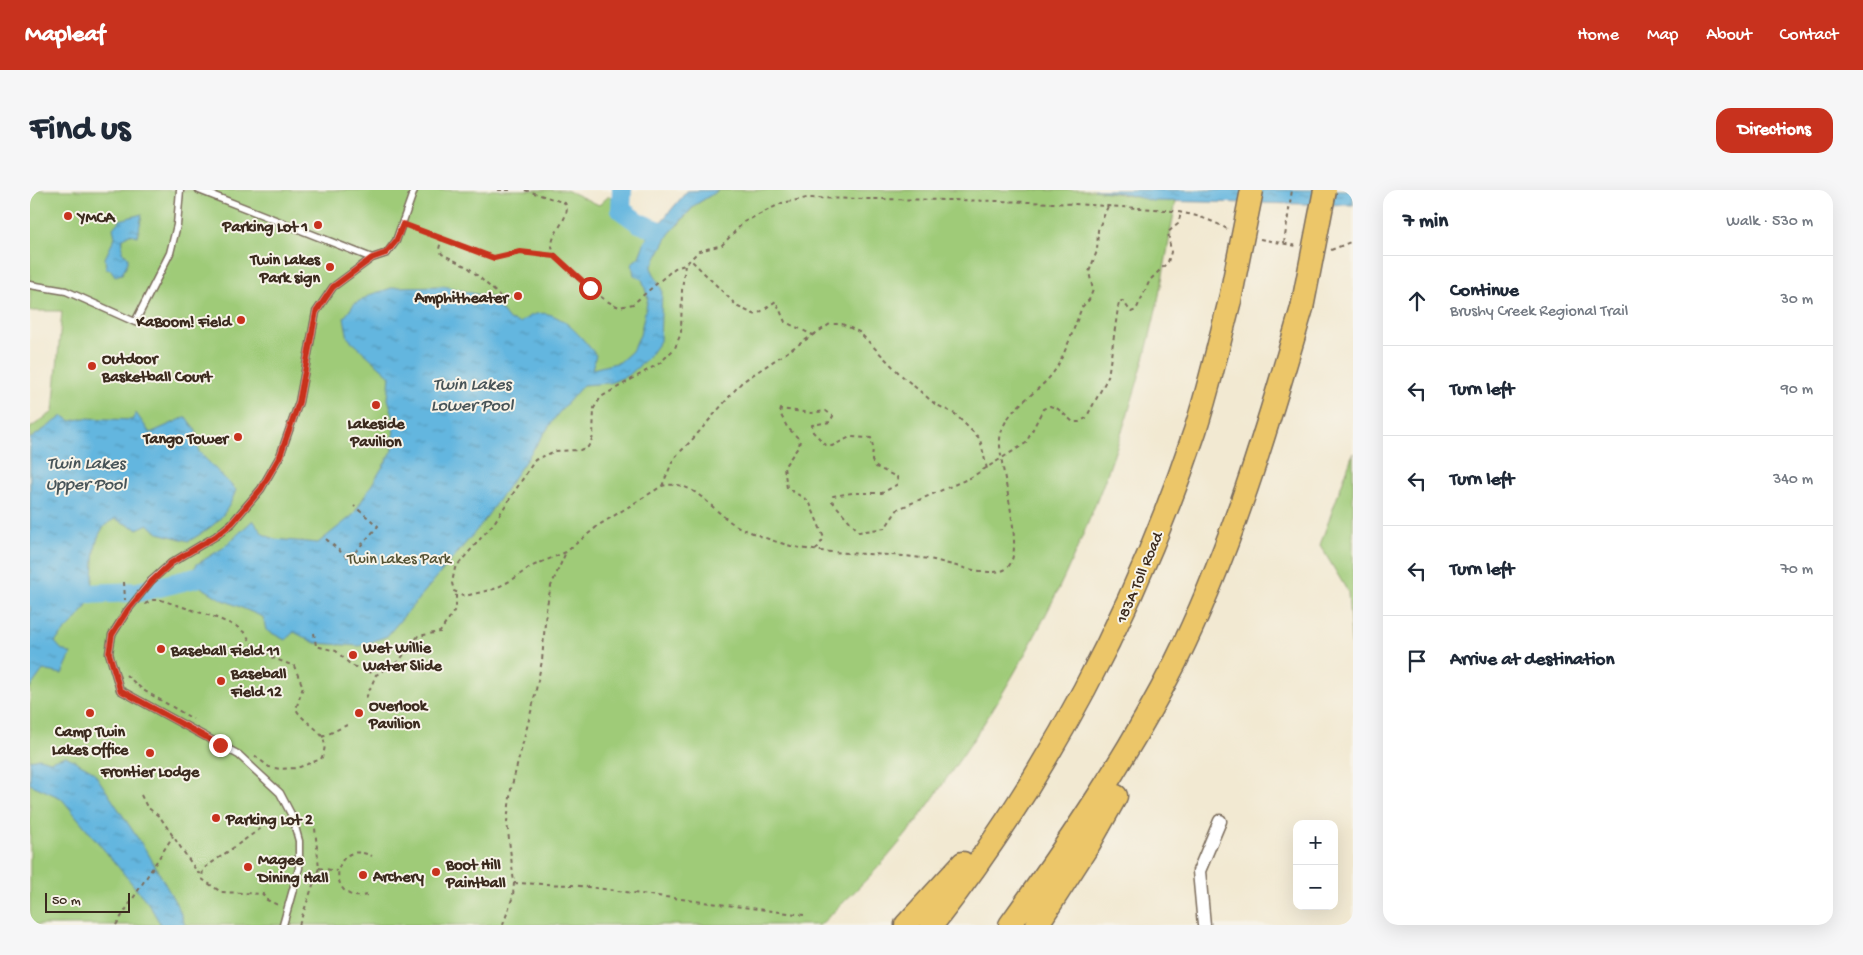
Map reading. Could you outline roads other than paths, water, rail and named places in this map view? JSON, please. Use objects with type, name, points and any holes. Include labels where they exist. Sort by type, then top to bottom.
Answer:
[{"type":"highway","name":"183A Toll Road","points":[[932,925],[973,872],[1019,802],[1075,707],[1111,638],[1138,579],[1168,508],[1196,430],[1230,300],[1252,190]]},
{"type":"highway","points":[[1010,925],[1090,811],[1144,720],[1176,661],[1229,540],[1270,417],[1302,308],[1325,190]]},
{"type":"highway","points":[[1037,925],[1089,844],[1124,781],[1144,720]]},
{"type":"highway","points":[[906,925],[1019,802]]},
{"type":"street","points":[[1204,925],[1199,871],[1220,821]]},
{"type":"lane","points":[[30,285],[66,291],[135,322],[170,253],[177,225],[180,190]]},
{"type":"lane","points":[[199,190],[372,258]]},
{"type":"lane","points":[[283,925],[299,868],[298,841],[292,816],[280,793],[239,755],[120,690],[109,653],[112,635],[151,582],[171,563],[216,536],[232,523],[261,489],[280,456],[299,402],[316,312],[333,287],[372,258],[386,253],[396,241],[414,190]]},
{"type":"water","name":"Twin Lakes Lower Pool","points":[[719,190],[695,205],[669,234],[651,268],[662,290],[660,341],[647,359],[629,375],[610,383],[583,385],[557,415],[481,525],[387,636],[360,646],[315,643],[294,632],[285,640],[266,630],[263,617],[221,599],[196,584],[181,585],[181,578],[185,572],[191,573],[197,564],[223,548],[253,520],[263,534],[274,539],[318,543],[353,515],[393,450],[394,418],[388,399],[390,376],[348,338],[344,318],[354,304],[372,294],[395,287],[444,286],[492,298],[509,320],[520,323],[531,316],[542,313],[562,320],[580,336],[596,355],[592,369],[620,362],[632,351],[640,335],[648,298],[642,279],[634,276],[632,263],[639,257],[645,241],[687,191]]},
{"type":"water","points":[[1094,190],[1353,190],[1353,205],[1152,201],[1122,193]]},
{"type":"water","points":[[142,214],[138,236],[129,234],[123,239],[122,252],[128,257],[128,262],[122,274],[115,276],[111,270],[106,269],[105,258],[115,237],[113,228],[120,220]]},
{"type":"water","name":"Twin Lakes Upper Pool","points":[[136,413],[150,433],[186,417],[196,431],[199,452],[236,490],[228,508],[218,521],[189,541],[158,533],[148,524],[137,529],[115,519],[106,525],[96,543],[92,590],[86,607],[55,642],[61,649],[71,654],[62,674],[43,670],[30,688],[30,439],[63,416],[71,421],[84,418],[132,420]]},
{"type":"water","points":[[66,756],[93,771],[149,855],[179,909],[185,925],[161,925],[148,903],[61,798],[30,784],[30,760],[39,758],[50,761]]},
{"type":"waterway","points":[[622,190],[621,210],[639,223],[657,230]]},
{"type":"waterway","points":[[30,596],[138,592],[208,575]]},
{"type":"place","name":"YMCA","points":[[68,216]]},
{"type":"place","name":"Parking Lot 1","points":[[318,225]]},
{"type":"place","name":"Twin Lakes Park sign","points":[[330,267]]},
{"type":"place","name":"Amphitheater","points":[[518,296]]},
{"type":"place","name":"KaBoom! Field","points":[[241,320]]},
{"type":"place","name":"Outdoor Basketball Court","points":[[92,366]]},
{"type":"place","name":"Lakeside Pavilion","points":[[376,405]]},
{"type":"place","name":"Tango Tower","points":[[238,437]]},
{"type":"place","name":"Baseball Field 11","points":[[161,649]]},
{"type":"place","name":"Wet Willie Water Slide","points":[[353,655]]},
{"type":"place","name":"Baseball Field 12","points":[[221,681]]},
{"type":"place","name":"Camp Twin Lakes Office","points":[[90,713]]},
{"type":"place","name":"Overlook Pavilion","points":[[359,713]]},
{"type":"place","name":"Frontier Lodge","points":[[150,753]]},
{"type":"place","name":"Parking Lot 2","points":[[216,818]]},
{"type":"place","name":"Magee Dining Hall","points":[[248,867]]},
{"type":"place","name":"Boot Hill Paintball","points":[[436,872]]},
{"type":"place","name":"Archery","points":[[363,875]]},
{"type":"park label","name":"Twin Lakes Park","points":[[399,557]]}]
